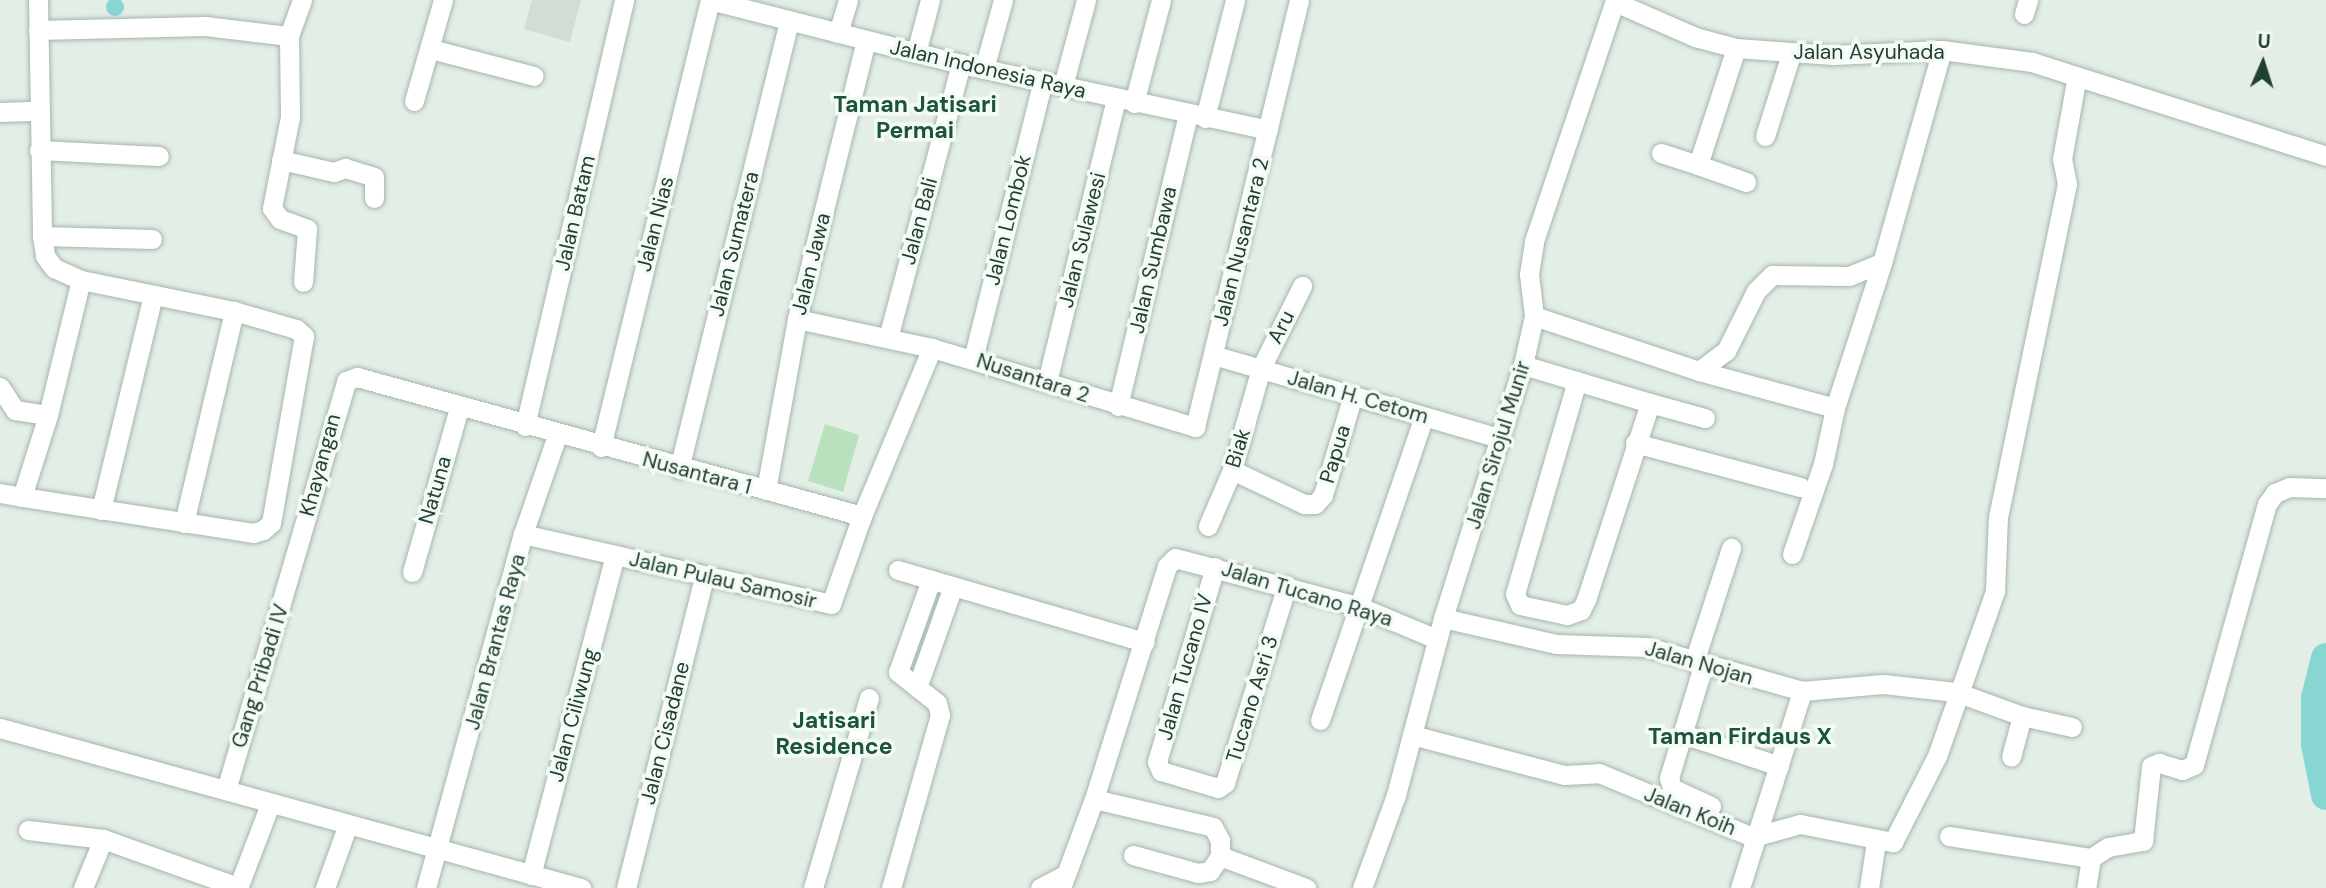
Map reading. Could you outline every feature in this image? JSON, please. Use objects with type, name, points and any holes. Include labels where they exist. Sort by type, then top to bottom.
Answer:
[{"type":"street","points":[[0,493],[253,533],[271,523],[304,336],[296,329],[234,310],[81,280],[54,268],[45,256],[42,236],[38,0]]},
{"type":"street","points":[[302,0],[289,36],[290,117],[272,208],[280,219],[307,229],[303,282]]},
{"type":"street","points":[[414,101],[443,0]]},
{"type":"street","name":"Jalan Batam","points":[[525,426],[624,0]]},
{"type":"street","name":"Jalan Indonesia Raya","points":[[710,0],[768,7],[789,20],[916,53],[1125,101],[1268,130]]},
{"type":"street","name":"Jalan Nias","points":[[601,447],[710,0]]},
{"type":"street","points":[[838,33],[848,0]]},
{"type":"street","points":[[916,53],[930,0]]},
{"type":"street","points":[[985,69],[1003,0]]},
{"type":"street","points":[[1063,86],[1086,0]]},
{"type":"street","name":"Jalan Sulawesi","points":[[1046,382],[1125,101],[1161,0]]},
{"type":"street","name":"Jalan Sumbawa","points":[[1118,406],[1196,116],[1235,0]]},
{"type":"street","name":"Jalan Nusantara 2","points":[[1213,355],[1299,0]]},
{"type":"street","name":"Jalan Asyuhada","points":[[1615,1],[1695,37],[1736,48],[1791,54],[1942,50],[2032,62],[2326,156]]},
{"type":"street","name":"Jalan Sirojul Munir","points":[[1362,888],[1396,795],[1443,618],[1502,439],[1522,365],[1534,316],[1529,274],[1534,241],[1615,1]]},
{"type":"street","name":"Jalan Sumatera","points":[[679,469],[789,20]]},
{"type":"street","points":[[38,30],[205,26],[289,36]]},
{"type":"street","name":"Jalan Jawa","points":[[766,491],[797,319],[866,40]]},
{"type":"street","points":[[1698,165],[1736,48]]},
{"type":"street","points":[[431,49],[534,76]]},
{"type":"street","points":[[1792,554],[1823,464],[1835,408],[1882,263],[1942,50]]},
{"type":"street","points":[[1765,136],[1791,54]]},
{"type":"street","name":"Jalan Bali","points":[[888,338],[961,64]]},
{"type":"street","points":[[1869,888],[1876,841],[1893,842],[1901,831],[1937,756],[1956,692],[1995,591],[1998,517],[2067,184],[2062,159],[2077,76]]},
{"type":"street","name":"Jalan Lombok","points":[[973,359],[1043,81]]},
{"type":"street","points":[[0,112],[38,111]]},
{"type":"street","points":[[39,150],[159,156]]},
{"type":"street","points":[[1661,153],[1746,182]]},
{"type":"street","points":[[281,160],[334,172],[345,168],[374,177],[374,198]]},
{"type":"street","points":[[42,236],[152,239]]},
{"type":"street","points":[[1699,371],[1726,351],[1756,291],[1772,275],[1849,276],[1882,263]]},
{"type":"street","points":[[22,497],[48,415],[81,280]]},
{"type":"street","name":"Aru","points":[[1261,368],[1302,286]]},
{"type":"street","points":[[101,510],[153,295]]},
{"type":"street","points":[[184,523],[234,310]]},
{"type":"street","points":[[1534,316],[1699,371],[1835,408]]},
{"type":"street","name":"Nusantara 2","points":[[797,319],[973,359],[1118,406],[1195,427],[1213,355]]},
{"type":"street","points":[[862,516],[932,348]]},
{"type":"street","name":"Jalan H. Cetom","points":[[1213,355],[1502,439]]},
{"type":"street","points":[[1522,365],[1705,418]]},
{"type":"street","name":"Biak","points":[[1208,526],[1232,470],[1261,368]]},
{"type":"street","name":"Nusantara 1","points":[[358,377],[679,469],[862,516]]},
{"type":"street","name":"Khayangan","points":[[293,563],[341,390],[346,381],[358,377]]},
{"type":"street","points":[[1577,382],[1515,594],[1520,605],[1567,615],[1581,610],[1650,402]]},
{"type":"street","points":[[0,387],[15,410],[48,415]]},
{"type":"street","name":"Papua","points":[[1232,470],[1304,504],[1315,504],[1323,495],[1353,396]]},
{"type":"street","name":"Natuna","points":[[412,572],[459,408]]},
{"type":"street","points":[[1320,720],[1424,417]]},
{"type":"street","name":"Jalan Brantas Raya","points":[[426,888],[440,850],[523,534],[557,435]]},
{"type":"street","points":[[1635,443],[1800,487]]},
{"type":"street","points":[[1950,836],[2091,858],[2115,844],[2137,846],[2143,841],[2151,766],[2159,763],[2182,770],[2194,765],[2267,504],[2274,493],[2289,487],[2326,488]]},
{"type":"street","name":"Jalan Pulau Samosir","points":[[523,534],[704,578],[831,604],[862,516]]},
{"type":"street","points":[[1731,548],[1683,734],[1668,778],[1672,788],[1756,829]]},
{"type":"street","name":"Jalan Ciliwung","points":[[539,881],[615,555]]},
{"type":"street","name":"Jalan Tucano Raya","points":[[1145,642],[1167,566],[1174,558],[1287,585],[1360,607],[1437,639]]},
{"type":"street","name":"Gang Pribadi IV","points":[[226,790],[293,563]]},
{"type":"street","name":"Jalan Tucano IV","points":[[1158,768],[1215,567]]},
{"type":"street","points":[[898,570],[952,589],[1145,642],[1094,799],[1063,882],[1040,888]]},
{"type":"street","name":"Jalan Cisadane","points":[[626,888],[704,578]]},
{"type":"street","points":[[891,888],[940,715],[937,703],[918,685],[901,678],[898,672],[931,580]]},
{"type":"street","name":"Tucano Asri 3","points":[[1158,768],[1218,788],[1225,783],[1287,585]]},
{"type":"street","points":[[918,685],[952,589]]},
{"type":"street","name":"Jalan Nojan","points":[[1443,618],[1556,644],[1647,647],[1699,664],[1802,691],[1883,684],[1956,692],[2022,716],[2072,727]]},
{"type":"street","points":[[1740,888],[1756,829],[1802,691]]},
{"type":"street","points":[[813,888],[869,698]]},
{"type":"street","points":[[2011,757],[2022,716]]},
{"type":"street","points":[[0,728],[226,790],[347,827],[440,850],[539,881],[581,888]]},
{"type":"street","points":[[1683,734],[1779,766]]},
{"type":"street","name":"Jalan Koih","points":[[1412,735],[1564,775],[1598,773],[1756,829],[1800,824],[1876,841]]},
{"type":"street","points":[[1094,799],[1213,827],[1220,840],[1220,856],[1210,871],[1198,873],[1133,855]]},
{"type":"street","points":[[27,830],[103,839],[238,888],[270,804]]},
{"type":"street","points":[[325,888],[347,827]]},
{"type":"street","points":[[83,888],[103,839]]},
{"type":"street","points":[[1220,856],[1306,888]]},
{"type":"street","points":[[2086,888],[2091,858]]},
{"type":"shaded area","points":[[532,0],[581,0],[570,42],[524,29]]},
{"type":"green space","points":[[825,424],[859,435],[843,492],[808,481]]},
{"type":"water","points":[[111,-2],[119,-2],[124,7],[122,14],[111,16],[106,11],[106,3]]},
{"type":"waterway","points":[[2326,658],[2316,698],[2316,744],[2326,795]]},
{"type":"district","name":"Taman Jatisari Permai","points":[[915,117]]},
{"type":"district","name":"Jatisari Residence","points":[[834,733]]},
{"type":"district","name":"Taman Firdaus X","points":[[1740,736]]}]
